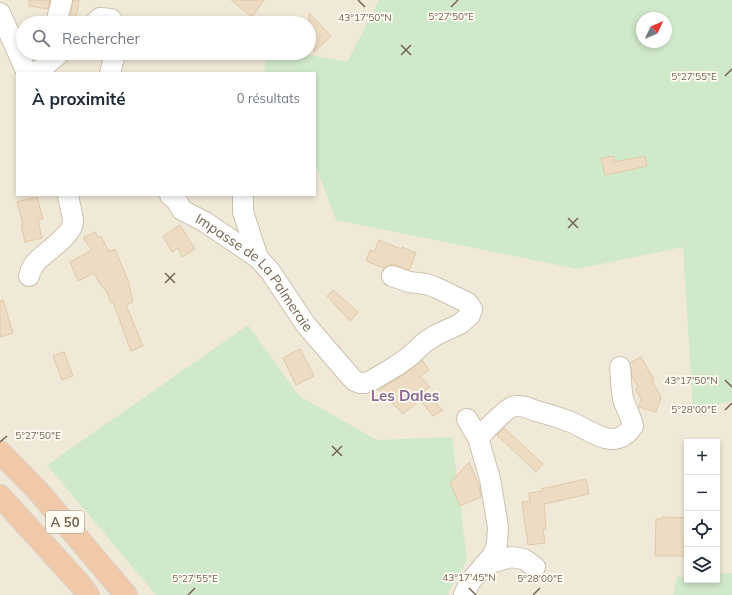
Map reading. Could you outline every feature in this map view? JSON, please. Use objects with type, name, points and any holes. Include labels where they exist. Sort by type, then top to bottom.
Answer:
[{"type":"highway","name":"A 50","points":[[0,452],[38,491],[126,595]]},
{"type":"highway","name":"A 50","points":[[0,496],[79,583],[88,595]]},
{"type":"street","points":[[58,16],[62,0]]},
{"type":"street","points":[[0,13],[16,46]]},
{"type":"street","points":[[25,64],[39,71],[52,60]]},
{"type":"street","points":[[110,72],[113,60]]},
{"type":"street","points":[[29,276],[35,263],[66,236],[71,229],[73,222],[68,196]]},
{"type":"street","name":"Impasse de La Palmeraie","points":[[171,196],[176,200],[182,210],[205,222],[258,258],[270,271],[306,325],[350,376],[360,383],[371,381],[405,360],[436,335],[460,324],[470,315],[472,309],[468,303],[432,286],[409,282],[392,276]]},
{"type":"street","points":[[243,196],[243,212],[258,258]]},
{"type":"street","points":[[478,438],[513,406],[531,409],[572,423],[600,437],[613,439],[622,438],[633,426],[621,388],[620,367]]},
{"type":"street","points":[[464,595],[470,582],[493,555],[497,544],[498,527],[490,479],[478,438],[467,419]]},
{"type":"street","points":[[484,564],[511,557],[524,559],[535,567]]},
{"type":"shaded area","points":[[0,0],[732,0],[732,595],[0,595]]},
{"type":"green space","points":[[379,0],[732,0],[732,401],[693,411],[683,247],[578,269],[336,220],[316,167],[316,72],[264,72],[265,60],[316,60],[316,56],[347,62]]},
{"type":"green space","points":[[248,325],[299,396],[377,440],[452,437],[467,560],[448,593],[449,595],[156,595],[47,465]]},
{"type":"green space","points":[[732,573],[732,595],[673,595],[677,577],[684,576],[684,583],[720,583],[720,574]]},
{"type":"building","points":[[29,0],[50,0],[48,9],[29,6]]},
{"type":"building","points":[[73,0],[79,0],[76,16],[70,16]]},
{"type":"building","points":[[231,0],[264,0],[253,16]]},
{"type":"building","points":[[316,20],[331,36],[316,50]]},
{"type":"building","points":[[614,156],[614,162],[645,156],[647,166],[605,175],[601,158]]},
{"type":"building","points":[[37,197],[43,219],[38,220],[42,238],[25,242],[21,225],[23,225],[17,202]]},
{"type":"building","points":[[180,225],[195,249],[182,257],[178,248],[172,252],[163,236]]},
{"type":"building","points":[[95,232],[98,237],[101,236],[109,252],[115,249],[128,281],[133,302],[126,305],[143,346],[131,351],[113,302],[111,303],[107,292],[100,284],[94,273],[78,281],[70,262],[92,250],[83,238]]},
{"type":"building","points":[[379,240],[416,253],[409,270],[396,265],[390,265],[384,268],[366,261],[370,250],[374,252]]},
{"type":"building","points":[[333,290],[358,312],[350,321],[327,296]]},
{"type":"building","points":[[3,300],[13,333],[0,337],[0,301]]},
{"type":"building","points":[[300,349],[314,376],[296,385],[283,358]]},
{"type":"building","points":[[64,352],[73,376],[62,380],[53,356]]},
{"type":"building","points":[[641,357],[654,380],[652,381],[661,397],[656,412],[639,407],[641,399],[635,389],[638,387],[632,377],[630,363]]},
{"type":"building","points":[[422,360],[429,370],[420,376],[430,387],[425,391],[427,394],[426,395],[443,410],[433,416],[420,400],[403,414],[379,390],[403,375]]},
{"type":"building","points":[[504,428],[543,464],[536,472],[497,435]]},
{"type":"building","points":[[469,462],[479,485],[481,497],[460,506],[450,483]]},
{"type":"building","points":[[586,479],[589,494],[544,504],[546,529],[543,529],[545,543],[528,545],[522,502],[530,501],[529,493],[543,491],[541,489]]},
{"type":"building","points":[[662,517],[684,518],[684,556],[655,556],[656,519],[662,519]]},
{"type":"district","name":"Les Dales","points":[[405,395]]}]
